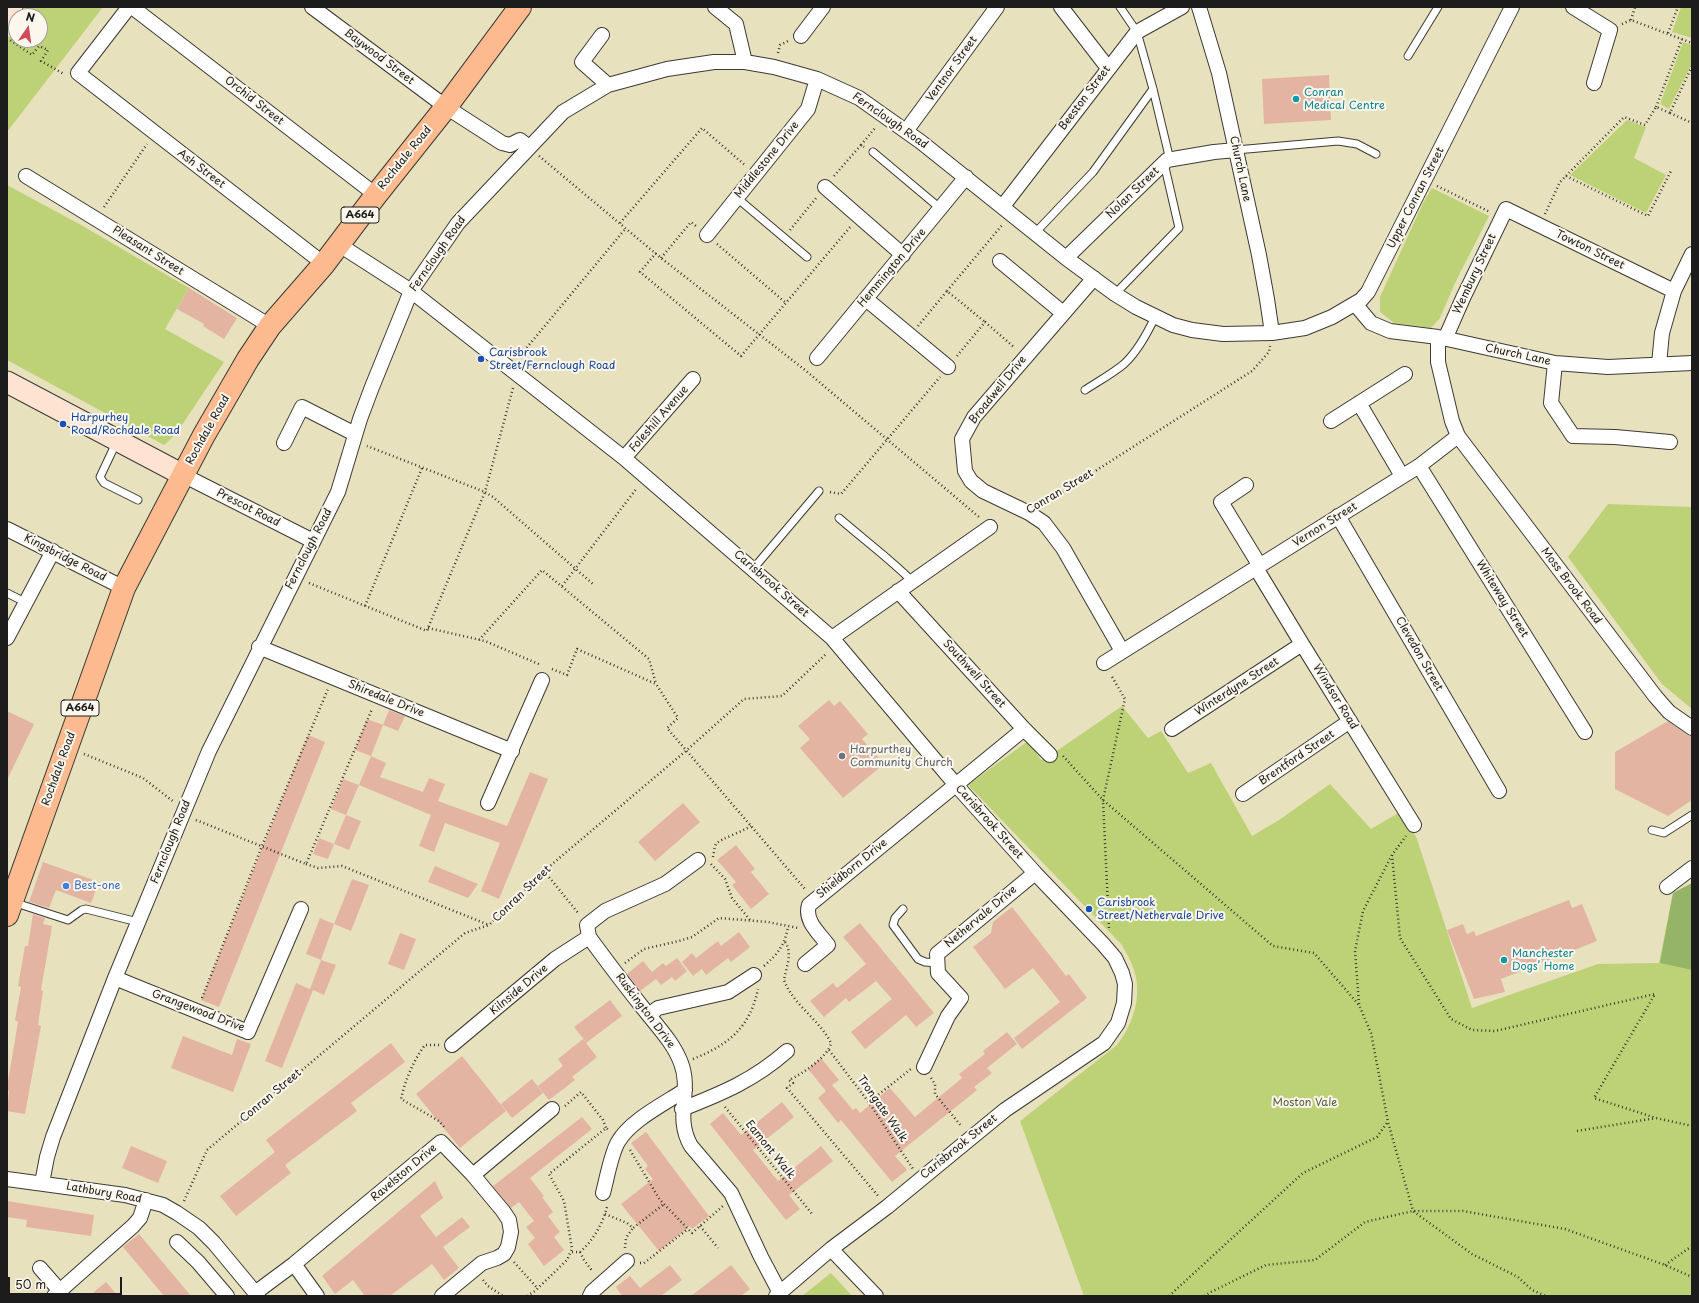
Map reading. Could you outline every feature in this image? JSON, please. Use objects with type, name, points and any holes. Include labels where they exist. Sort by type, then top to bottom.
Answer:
[{"type":"main road","name":"Rochdale Road","points":[[9,908],[124,588],[183,475],[248,359],[270,326],[324,264],[376,195],[446,107],[520,7]]},
{"type":"street","points":[[7,18],[12,7]]},
{"type":"street","points":[[78,73],[130,7]]},
{"type":"street","name":"Orchid Street","points":[[130,7],[376,195]]},
{"type":"street","name":"Baywood Street","points":[[312,7],[446,107],[502,143],[510,146],[520,140],[529,147]]},
{"type":"street","points":[[715,7],[736,24],[745,62]]},
{"type":"street","points":[[801,36],[823,7]]},
{"type":"street","name":"Ventnor Street","points":[[906,131],[998,7]]},
{"type":"street","points":[[1061,7],[1108,68]]},
{"type":"street","name":"Beeston Street","points":[[1007,210],[1108,68],[1137,32],[1182,7]]},
{"type":"street","name":"Church Lane","points":[[1199,7],[1219,73],[1267,299],[1272,333]]},
{"type":"street","name":"Upper Conran Street","points":[[1272,333],[1305,328],[1319,324],[1365,297],[1512,7]]},
{"type":"street","points":[[1573,7],[1610,30],[1594,83]]},
{"type":"street","points":[[602,35],[582,62],[608,85]]},
{"type":"street","name":"Fernclough Road","points":[[42,1183],[53,1137],[138,922],[209,751],[294,577],[338,492],[354,437],[372,387],[411,291],[458,223],[563,112],[608,85],[687,65],[714,62],[745,62],[774,67],[817,79],[859,98],[885,116],[966,177],[1066,258],[1115,294],[1155,317],[1173,325],[1192,330],[1223,334],[1272,333]]},
{"type":"street","name":"Ash Street","points":[[78,73],[154,134],[324,264]]},
{"type":"street","name":"Middlestone Drive","points":[[707,235],[808,109],[817,79]]},
{"type":"street","name":"Nolan Street","points":[[1066,258],[1167,162],[1214,152],[1236,150]]},
{"type":"street","name":"Pleasant Street","points":[[26,176],[270,326]]},
{"type":"street","name":"Hemmington Drive","points":[[817,358],[941,210],[966,177]]},
{"type":"street","points":[[825,188],[903,255]]},
{"type":"street","name":"Towton Street","points":[[1504,214],[1539,225],[1674,291]]},
{"type":"street","name":"Wembury Street","points":[[1442,338],[1504,214]]},
{"type":"street","name":"Carisbrook Street","points":[[338,244],[411,291],[624,458],[828,634],[956,785],[1034,873],[1103,944],[1115,958],[1122,973],[1125,984],[1122,1013],[1113,1032],[1104,1043],[1005,1110],[886,1207],[831,1249],[778,1294]]},
{"type":"street","points":[[1659,364],[1662,332],[1674,291],[1692,254]]},
{"type":"street","points":[[1000,261],[1063,313]]},
{"type":"street","name":"Broadwell Drive","points":[[1094,278],[1025,356],[974,417],[962,439],[965,471],[970,481],[983,491],[1029,513],[1044,523],[1063,548],[1122,651]]},
{"type":"street","points":[[866,299],[948,367]]},
{"type":"street","name":"Church Lane","points":[[1355,304],[1371,323],[1390,331],[1442,338],[1555,363],[1608,367],[1692,363]]},
{"type":"street","points":[[1442,338],[1438,362],[1452,421],[1458,436]]},
{"type":"street","points":[[1555,363],[1551,403],[1573,436],[1615,437],[1670,442]]},
{"type":"street","points":[[1331,421],[1405,374]]},
{"type":"street","name":"Foleshill Avenue","points":[[624,458],[693,379]]},
{"type":"street","points":[[7,382],[183,475]]},
{"type":"street","points":[[1359,403],[1402,476]]},
{"type":"street","points":[[284,443],[302,407],[354,437]]},
{"type":"street","name":"Vernon Street","points":[[1104,663],[1419,466],[1458,436]]},
{"type":"street","name":"Moss Brook Road","points":[[1458,436],[1655,696],[1669,712],[1692,728]]},
{"type":"street","name":"Whiteway Street","points":[[1419,466],[1585,732]]},
{"type":"street","name":"Prescot Road","points":[[183,475],[313,540]]},
{"type":"street","name":"Windsor Road","points":[[1246,485],[1221,502],[1302,644],[1414,825]]},
{"type":"street","name":"Clevedon Street","points":[[1338,516],[1500,791]]},
{"type":"street","points":[[828,634],[898,591],[990,527]]},
{"type":"street","name":"Kingsbridge Road","points":[[7,529],[124,588]]},
{"type":"street","points":[[7,638],[53,551]]},
{"type":"street","name":"Southwell Street","points":[[898,591],[1024,729],[1050,755]]},
{"type":"street","name":"Winterdyne Street","points":[[1172,729],[1302,644]]},
{"type":"street","name":"Shiredale Drive","points":[[260,647],[512,751]]},
{"type":"street","points":[[488,803],[542,680]]},
{"type":"street","name":"Brentford Street","points":[[1243,794],[1350,721]]},
{"type":"street","name":"Shieldborn Drive","points":[[805,964],[828,945],[809,920],[807,912],[809,905],[1024,729]]},
{"type":"street","name":"Kilnside Drive","points":[[452,1046],[555,959],[605,911],[665,884],[704,862]]},
{"type":"street","points":[[1667,887],[1692,868]]},
{"type":"street","name":"Nethervale Drive","points":[[938,963],[937,954],[1034,873]]},
{"type":"street","name":"Grangewood Drive","points":[[115,978],[248,1032],[301,909]]},
{"type":"street","name":"Ruskington Drive","points":[[589,928],[614,971],[676,1050],[682,1064],[684,1074],[685,1090],[682,1109],[684,1129],[687,1138],[691,1146],[733,1197],[778,1294]]},
{"type":"street","points":[[924,1068],[948,1016],[961,998],[938,973],[938,963]]},
{"type":"street","points":[[649,1015],[658,1008],[728,992],[756,974]]},
{"type":"street","points":[[682,1109],[716,1096],[744,1082],[774,1062],[787,1051]]},
{"type":"street","points":[[602,1183],[616,1145],[622,1137],[646,1115],[685,1090]]},
{"type":"street","points":[[473,1175],[552,1109]]},
{"type":"street","name":"Ravelston Drive","points":[[257,1294],[441,1142],[473,1175],[509,1220],[511,1232],[505,1251]]},
{"type":"street","name":"Lathbury Road","points":[[7,1179],[125,1195],[146,1200],[177,1213],[199,1228],[214,1243],[257,1294]]},
{"type":"street","points":[[40,1268],[57,1293],[133,1226],[140,1218],[146,1200]]},
{"type":"street","points":[[177,1242],[198,1262],[227,1296]]},
{"type":"street","points":[[831,1249],[876,1296]]},
{"type":"street","points":[[443,1295],[482,1263],[497,1258],[505,1251]]},
{"type":"street","points":[[590,1296],[627,1261]]},
{"type":"street","points":[[294,1264],[317,1296]]},
{"type":"lane","points":[[1115,294],[1179,228],[1153,89],[1137,32],[1120,7]]},
{"type":"lane","points":[[1408,56],[1438,7]]},
{"type":"lane","points":[[1035,233],[1093,172],[1153,89]]},
{"type":"lane","points":[[1236,150],[1338,141],[1357,144],[1376,154]]},
{"type":"lane","points":[[873,152],[941,210]]},
{"type":"lane","points":[[737,198],[807,256]]},
{"type":"lane","points":[[1085,390],[1124,364],[1135,352],[1147,334],[1155,317]]},
{"type":"lane","points":[[117,441],[100,477],[104,483],[138,500]]},
{"type":"lane","points":[[754,569],[819,491]]},
{"type":"lane","points":[[839,518],[875,550],[898,567],[912,581]]},
{"type":"lane","points":[[7,593],[25,602]]},
{"type":"lane","points":[[1652,830],[1664,833],[1692,815]]},
{"type":"lane","points":[[9,908],[68,920],[82,910],[86,909],[138,922]]},
{"type":"lane","points":[[903,909],[895,918],[893,925],[918,959],[925,962],[938,963]]},
{"type":"path","points":[[1610,30],[1630,20],[1635,7]]},
{"type":"path","points":[[1668,33],[1678,7]]},
{"type":"path","points":[[1630,20],[1692,43]]},
{"type":"path","points":[[774,67],[780,45],[801,36]]},
{"type":"path","points":[[7,38],[32,55],[39,46],[48,50],[41,61],[70,77],[78,73]]},
{"type":"path","points":[[1539,225],[1560,182],[1624,117],[1645,125],[1656,107],[1682,39]]},
{"type":"path","points":[[1670,113],[1692,66]]},
{"type":"path","points":[[1656,107],[1692,123]]},
{"type":"path","points":[[861,145],[885,116]]},
{"type":"path","points":[[620,223],[702,128],[756,174]]},
{"type":"path","points":[[96,219],[154,134]]},
{"type":"path","points":[[529,147],[661,258],[805,370],[990,527]]},
{"type":"path","points":[[1566,176],[1648,216],[1672,169]]},
{"type":"path","points":[[1425,180],[1504,214]]},
{"type":"path","points":[[910,335],[947,292],[1007,210]]},
{"type":"path","points":[[656,253],[640,272],[741,356],[859,217]]},
{"type":"path","points":[[661,258],[691,222],[786,303]]},
{"type":"path","points":[[294,577],[427,631],[485,492],[513,371],[626,228]]},
{"type":"path","points":[[947,292],[1025,356]]},
{"type":"path","points":[[819,491],[841,494],[985,322]]},
{"type":"path","name":"Conran Street","points":[[1029,513],[1252,372],[1269,352],[1272,333]]},
{"type":"path","points":[[354,437],[422,468],[485,492],[493,497],[592,584]]},
{"type":"path","points":[[365,606],[422,468]]},
{"type":"path","points":[[562,586],[646,477]]},
{"type":"path","points":[[480,640],[542,570],[649,659],[656,684],[678,718],[667,728],[815,900]]},
{"type":"path","points":[[428,628],[480,640],[567,675],[577,649],[656,684]]},
{"type":"path","name":"Conran Street","points":[[192,1223],[200,1214],[184,1201],[207,1150],[465,933],[489,925],[544,871],[687,750],[744,699],[782,696],[828,654],[818,637],[828,634]]},
{"type":"path","points":[[1103,944],[1109,938],[1102,800],[1125,699],[1104,663]]},
{"type":"path","points":[[196,1011],[262,846],[333,677]]},
{"type":"path","points":[[306,864],[378,696]]},
{"type":"path","points":[[66,748],[143,778],[184,812],[262,846],[318,868],[342,866],[489,925]]},
{"type":"path","points":[[1050,755],[1060,753],[1102,800],[1273,946],[1314,953],[1359,1005],[1372,1033],[1388,1122],[1413,1211],[1472,1254],[1518,1277],[1532,1290],[1546,1296]]},
{"type":"path","points":[[1359,1005],[1355,951],[1364,911],[1392,855],[1414,825]]},
{"type":"path","points":[[751,920],[732,898],[725,879],[704,862],[720,840],[752,826]]},
{"type":"path","points":[[1392,855],[1400,938],[1451,1019],[1472,1030],[1495,1031],[1655,994],[1594,1098],[1656,1118],[1692,1126]]},
{"type":"path","points":[[544,871],[589,928]]},
{"type":"path","points":[[614,971],[644,949],[689,938],[719,918],[751,920],[788,927],[809,929],[814,927]]},
{"type":"path","points":[[682,1064],[717,1048],[741,1029],[750,1015],[756,998],[758,990],[756,974],[772,959],[785,942],[788,927]]},
{"type":"path","points":[[785,942],[789,949],[789,958],[784,980],[785,983],[831,1043],[829,1050],[802,1074],[790,1080],[793,1083],[787,1088],[886,1207]]},
{"type":"path","points":[[441,1142],[446,1136],[445,1127],[439,1121],[401,1099],[404,1083],[425,1045],[452,1046]]},
{"type":"path","name":"Trongate Walk","points":[[829,1050],[869,1102],[920,1179]]},
{"type":"path","points":[[869,1102],[911,1069],[924,1068],[935,1084],[935,1094],[970,1137]]},
{"type":"path","points":[[552,1109],[562,1108],[581,1092],[603,1120],[606,1128],[622,1137],[664,1204],[692,1233],[733,1197]]},
{"type":"path","name":"Eamont Walk","points":[[716,1096],[813,1215]]},
{"type":"path","points":[[1577,1131],[1656,1118]]},
{"type":"path","points":[[1169,1296],[1303,1173],[1377,1137],[1388,1122]]},
{"type":"path","points":[[527,1296],[538,1289],[567,1260],[572,1252],[571,1236],[564,1201],[549,1174],[606,1128]]},
{"type":"path","points":[[580,1252],[595,1234],[605,1214],[609,1198],[602,1183]]},
{"type":"path","points":[[664,1204],[633,1228],[626,1238],[625,1243],[627,1261],[644,1263],[688,1229]]},
{"type":"path","points":[[1204,1296],[1266,1265],[1315,1260],[1365,1222],[1413,1211],[1463,1211],[1565,1229],[1665,1265],[1692,1277]]},
{"type":"path","points":[[605,1214],[627,1223],[633,1228]]},
{"type":"path","points":[[700,1226],[718,1248]]},
{"type":"path","points":[[1665,1265],[1692,1246]]},
{"type":"path","points":[[505,1251],[538,1289]]},
{"type":"path","points":[[572,1252],[580,1252]]},
{"type":"path","points":[[580,1252],[584,1260],[602,1284]]},
{"type":"path","points":[[473,1270],[488,1286],[503,1296]]},
{"type":"green space","points":[[103,7],[7,132],[7,41],[8,39],[8,48],[48,48],[48,8],[26,8]]},
{"type":"green space","points":[[1681,7],[1692,7],[1692,38],[1672,32]]},
{"type":"green space","points":[[1683,42],[1692,45],[1692,63],[1669,109],[1660,104]]},
{"type":"green space","points":[[1627,120],[1646,127],[1634,158],[1666,175],[1646,213],[1570,175]]},
{"type":"green space","points":[[7,185],[81,225],[189,288],[165,329],[224,362],[176,434],[164,445],[7,360]]},
{"type":"green space","points":[[1432,188],[1489,216],[1455,283],[1440,318],[1431,328],[1394,323],[1380,312],[1380,297],[1423,203]]},
{"type":"green space","points":[[1608,504],[1692,507],[1692,709],[1662,684],[1568,557]]},
{"type":"green space","name":"Moston Vale","points":[[1122,706],[1148,738],[1161,731],[1188,773],[1211,763],[1252,836],[1279,820],[1330,784],[1371,829],[1402,811],[1417,839],[1472,1008],[1598,964],[1659,963],[1673,893],[1692,883],[1692,1296],[1084,1296],[1020,1121],[1117,1045],[1128,1027],[1135,1007],[1137,986],[1135,975],[1130,960],[1122,945],[968,785],[1028,741],[1041,760],[1048,757]]},
{"type":"green space","points":[[1692,883],[1692,970],[1660,963],[1673,893]]},
{"type":"green space","points":[[831,1273],[852,1296],[802,1296]]},
{"type":"building","name":"Conran Medical Centre","points":[[1329,75],[1331,120],[1264,124],[1262,79]]},
{"type":"building","points":[[189,288],[237,318],[224,339],[203,326],[204,324],[177,309]]},
{"type":"building","name":"Harpurthey Community Church","points":[[829,700],[834,706],[840,701],[868,734],[862,739],[884,764],[843,798],[800,748],[810,739],[798,726]]},
{"type":"building","points":[[389,710],[405,716],[398,731],[383,725]]},
{"type":"building","points":[[7,711],[34,724],[7,780]]},
{"type":"building","points":[[367,719],[383,725],[371,756],[355,750]]},
{"type":"building","points":[[1668,721],[1687,735],[1692,736],[1692,800],[1668,816],[1615,789],[1615,752]]},
{"type":"building","points":[[308,735],[325,742],[219,1007],[201,1000]]},
{"type":"building","points":[[371,756],[386,763],[380,777],[423,792],[429,778],[445,784],[438,801],[507,826],[530,772],[548,779],[499,899],[481,891],[500,843],[445,823],[434,852],[419,846],[431,815],[359,785]]},
{"type":"building","points":[[343,779],[359,785],[346,815],[331,809]]},
{"type":"building","points":[[683,803],[700,822],[655,861],[638,842]]},
{"type":"building","points":[[346,815],[361,821],[349,850],[334,844]]},
{"type":"building","points":[[319,838],[334,844],[328,859],[313,854]]},
{"type":"building","points":[[736,845],[755,869],[751,872],[769,894],[751,909],[732,885],[736,882],[717,860]]},
{"type":"building","name":"Best-one","points":[[43,862],[99,882],[91,903],[56,890],[49,908],[29,902]]},
{"type":"building","points":[[435,866],[478,884],[468,898],[428,882]]},
{"type":"building","points":[[352,879],[369,885],[351,931],[334,924]]},
{"type":"building","name":"Manchester Dogs’ Home","points":[[1569,900],[1572,908],[1582,904],[1597,941],[1501,979],[1505,992],[1474,999],[1447,930],[1463,924],[1467,934],[1474,931],[1476,936]]},
{"type":"building","points":[[1012,907],[1066,976],[1069,974],[1087,998],[1022,1049],[1014,1038],[1060,1002],[1033,968],[1005,989],[973,947],[991,933],[993,922]]},
{"type":"building","points":[[33,914],[45,918],[43,924],[52,926],[41,990],[43,991],[38,1025],[41,1026],[25,1114],[7,1111],[9,1091],[7,1090],[7,1087],[18,1022],[15,1020],[21,987],[18,986],[25,946],[28,946]]},
{"type":"building","points":[[320,918],[334,924],[321,960],[306,954]]},
{"type":"building","points":[[860,923],[934,1013],[916,1027],[906,1015],[865,1049],[851,1032],[892,999],[876,981],[849,1002],[846,998],[824,1017],[810,1001],[833,983],[837,988],[866,964],[843,937]]},
{"type":"building","points":[[739,932],[750,947],[731,962],[728,958],[706,975],[702,969],[693,976],[682,962],[692,953],[696,958],[718,941],[721,946]]},
{"type":"building","points":[[400,933],[416,939],[404,970],[388,964]]},
{"type":"building","points":[[677,958],[687,971],[675,981],[672,977],[661,985],[656,979],[640,991],[627,974],[643,961],[652,972],[663,963],[666,966]]},
{"type":"building","points":[[321,960],[336,965],[324,995],[313,990],[282,1068],[265,1061],[296,983],[310,989]]},
{"type":"building","points":[[610,1000],[622,1016],[586,1043],[597,1057],[572,1077],[575,1080],[549,1100],[538,1086],[563,1066],[558,1059],[583,1039],[586,1042],[574,1027]]},
{"type":"building","points":[[1007,1032],[1017,1044],[987,1068],[992,1073],[974,1087],[977,1090],[895,1156],[907,1170],[892,1182],[841,1120],[838,1123],[818,1098],[826,1091],[808,1069],[821,1058],[839,1080],[832,1085],[853,1110],[856,1108],[860,1113],[890,1088],[915,1117],[962,1078],[959,1074],[985,1054],[983,1051]]},
{"type":"building","points":[[183,1036],[232,1055],[237,1039],[251,1044],[233,1092],[171,1068]]},
{"type":"building","points":[[391,1043],[405,1062],[351,1103],[357,1111],[285,1165],[291,1173],[236,1216],[220,1196],[275,1152],[266,1140]]},
{"type":"building","points":[[462,1056],[506,1111],[460,1148],[416,1094]]},
{"type":"building","points":[[532,1079],[543,1093],[512,1118],[501,1104]]},
{"type":"building","points":[[782,1102],[794,1117],[753,1150],[778,1181],[821,1146],[833,1161],[789,1195],[800,1209],[786,1220],[710,1124],[723,1113],[741,1135]]},
{"type":"building","points":[[582,1117],[592,1129],[530,1178],[544,1196],[542,1197],[553,1212],[548,1216],[560,1232],[554,1237],[564,1250],[544,1266],[528,1244],[535,1238],[526,1227],[534,1221],[519,1202],[511,1208],[493,1186]]},
{"type":"building","points":[[646,1132],[709,1216],[692,1229],[690,1226],[659,1251],[621,1204],[653,1179],[645,1169],[648,1166],[631,1143]]},
{"type":"building","points":[[131,1146],[167,1161],[158,1183],[122,1168]]},
{"type":"building","points":[[435,1181],[443,1198],[420,1216],[436,1237],[462,1217],[470,1227],[443,1247],[459,1268],[444,1280],[432,1264],[390,1296],[365,1296],[353,1280],[335,1294],[322,1276]]},
{"type":"building","points":[[7,1201],[94,1215],[91,1236],[26,1227],[27,1220],[7,1217]]},
{"type":"building","points":[[139,1234],[191,1296],[164,1296],[123,1247]]},
{"type":"building","points":[[670,1265],[682,1280],[661,1296],[622,1296],[616,1287],[630,1276],[640,1288]]},
{"type":"building","points":[[731,1265],[750,1289],[741,1296],[691,1296]]},
{"type":"building","points":[[106,1282],[118,1296],[89,1296]]},
{"type":"place","name":"Conran Medical Centre","points":[[1296,99]]},
{"type":"place","name":"Carisbrook Street/Fernclough Road","points":[[481,359]]},
{"type":"place","name":"Harpurhey Road/Rochdale Road","points":[[63,424]]},
{"type":"place","name":"Harpurthey Community Church","points":[[842,756]]},
{"type":"place","name":"Best-one","points":[[66,886]]},
{"type":"place","name":"Carisbrook Street/Nethervale Drive","points":[[1089,909]]},
{"type":"place","name":"Manchester Dogs’ Home","points":[[1504,960]]}]
